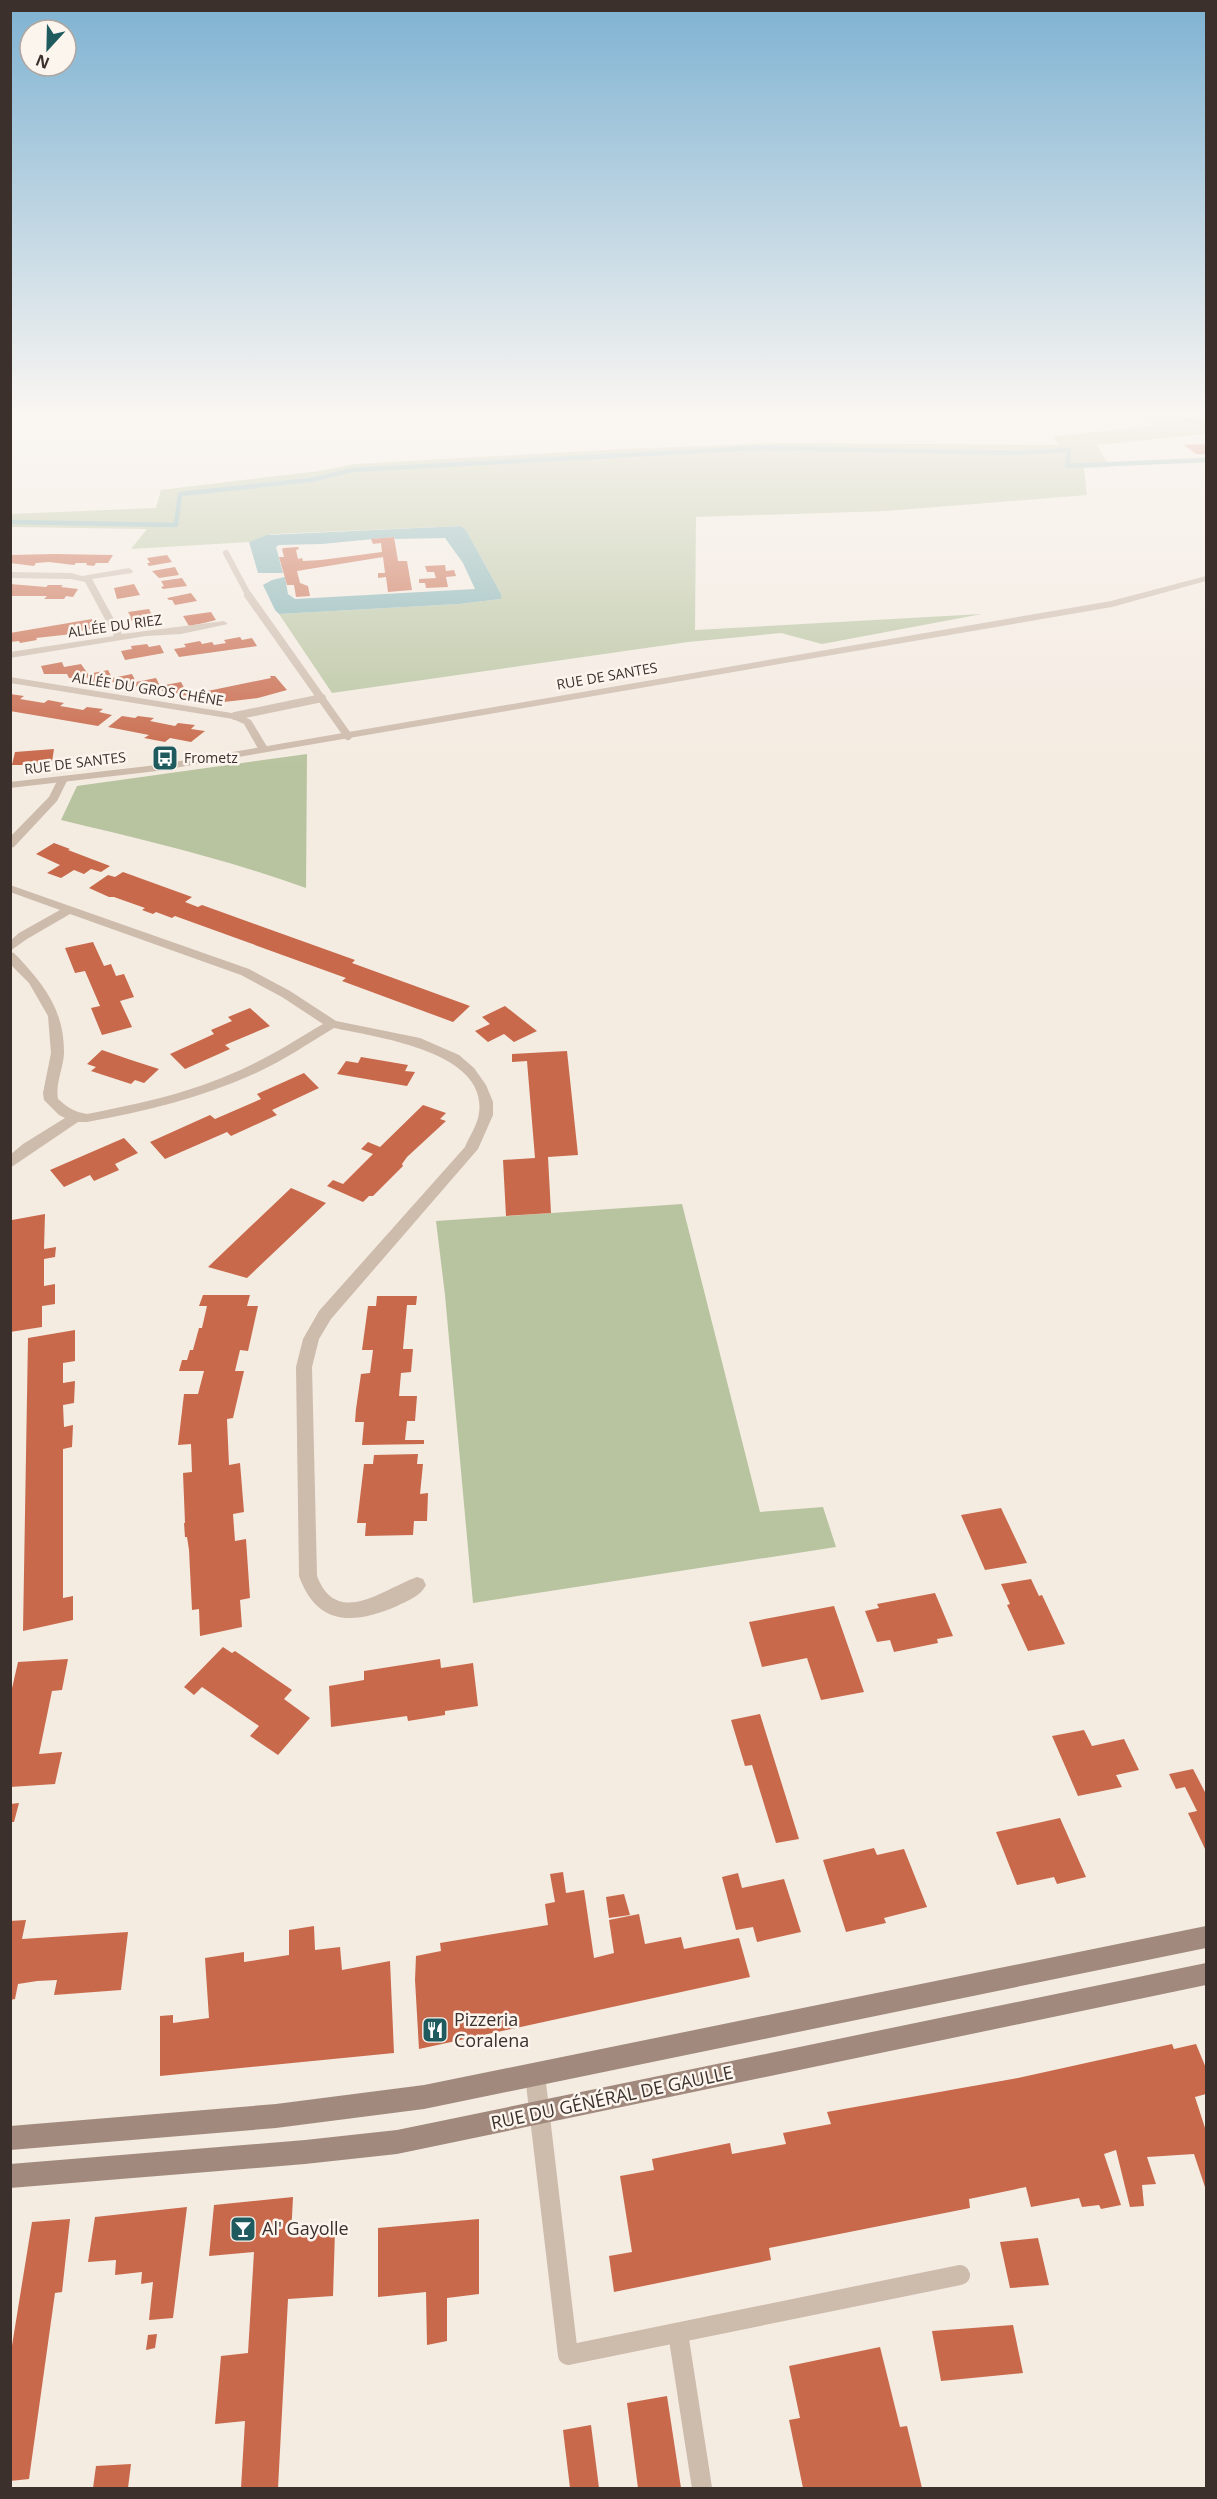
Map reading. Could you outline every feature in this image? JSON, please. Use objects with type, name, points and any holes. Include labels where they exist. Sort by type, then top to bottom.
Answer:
[{"type":"main road","points":[[10,2138],[360,2107],[535,2075],[1206,1937]]},
{"type":"main road","name":"RUE DU GÉNÉRAL DE GAULLE","points":[[10,2176],[397,2142],[1206,1974]]},
{"type":"street","points":[[10,575],[84,578],[129,571]]},
{"type":"street","points":[[84,578],[89,582],[119,637]]},
{"type":"street","name":"RUE DE SANTES","points":[[10,785],[62,781],[348,736],[1077,610],[1134,599],[1206,579]]},
{"type":"street","name":"ALLÉE DU RIEZ","points":[[10,655],[119,637],[224,624]]},
{"type":"street","name":"ALLÉE DU GROS CHÊNE","points":[[10,680],[235,716],[248,722],[264,750]]},
{"type":"street","points":[[10,845],[55,795],[62,781]]},
{"type":"street","points":[[10,888],[245,972],[286,994],[332,1024],[415,1041],[454,1058],[469,1071],[479,1085],[486,1102],[486,1115],[471,1149],[325,1315],[315,1329],[308,1346],[304,1367],[308,1576],[313,1589],[320,1599],[331,1606],[348,1609],[372,1607],[396,1600],[417,1585]]},
{"type":"street","points":[[10,948],[23,936],[69,910]]},
{"type":"street","points":[[10,956],[16,969],[34,981],[54,1016],[58,1053],[50,1093],[51,1100],[64,1112],[76,1117],[97,1117],[141,1108],[206,1089],[256,1068],[332,1024]]},
{"type":"street","points":[[10,1162],[28,1147],[76,1117]]},
{"type":"lane","points":[[226,553],[245,591],[348,736]]},
{"type":"lane","points":[[235,716],[322,698]]},
{"type":"lane","points":[[535,2075],[568,2355],[960,2275]]},
{"type":"lane","points":[[678,2333],[702,2488]]},
{"type":"green space","points":[[145,532],[328,532],[272,534],[249,542],[131,549]]},
{"type":"green space","points":[[467,532],[696,532],[695,630],[982,614],[822,644],[781,633],[688,642],[332,693],[279,614],[459,604],[501,599],[501,594]]},
{"type":"green space","points":[[307,754],[306,888],[215,859],[61,820],[77,786]]},
{"type":"green space","points":[[682,1204],[760,1512],[823,1507],[836,1547],[473,1603],[445,1295],[436,1221]]},
{"type":"water","points":[[340,532],[467,532],[501,594],[501,599],[459,604],[279,614],[263,585],[285,577],[288,594],[295,599],[475,589],[463,563],[445,538],[395,539],[394,537],[322,544],[279,545],[276,547],[283,573],[258,573],[249,542],[267,535]]},
{"type":"building","points":[[394,537],[398,561],[407,561],[412,590],[388,592],[386,577],[378,578],[378,573],[385,573],[383,557],[297,571],[300,583],[308,586],[310,596],[296,597],[294,585],[287,585],[279,557],[284,557],[282,549],[284,548],[298,547],[299,549],[296,550],[298,559],[302,558],[303,561],[321,560],[382,552],[381,543],[373,544],[371,539]]},
{"type":"building","points":[[10,555],[113,555],[108,563],[96,563],[94,566],[86,565],[87,563],[74,565],[49,562],[36,563],[34,566],[10,563]]},
{"type":"building","points":[[167,555],[172,562],[149,566],[147,563],[150,563],[147,558]]},
{"type":"building","points":[[445,565],[446,571],[454,570],[456,576],[446,577],[448,587],[426,588],[425,583],[419,583],[419,579],[436,578],[434,572],[427,572],[425,566]]},
{"type":"building","points":[[175,567],[179,575],[159,578],[152,571]]},
{"type":"building","points":[[182,578],[187,586],[163,589],[161,587],[164,586],[161,581]]},
{"type":"building","points":[[10,584],[46,587],[63,585],[61,587],[78,589],[73,597],[44,599],[47,596],[10,596]]},
{"type":"building","points":[[134,584],[140,595],[117,599],[114,588]]},
{"type":"building","points":[[191,593],[197,601],[175,605],[167,598]]},
{"type":"building","points":[[149,609],[153,617],[129,621],[128,618],[131,617],[128,612]]},
{"type":"building","points":[[211,612],[216,620],[189,626],[183,616]]},
{"type":"building","points":[[92,619],[96,628],[80,631],[81,633],[36,638],[37,640],[20,643],[19,641],[10,642],[10,633]]},
{"type":"building","points":[[240,637],[242,640],[252,638],[257,646],[179,657],[174,649],[186,647],[184,644],[200,641],[202,644],[212,642],[214,645],[226,643],[224,640]]},
{"type":"building","points":[[147,644],[149,647],[160,645],[164,653],[125,660],[121,651],[132,649],[131,646]]},
{"type":"building","points":[[62,662],[64,667],[81,664],[88,674],[108,670],[112,678],[132,674],[136,682],[156,678],[160,686],[181,682],[188,695],[179,696],[177,693],[165,695],[162,690],[154,692],[152,688],[141,691],[138,686],[130,688],[128,684],[116,687],[114,682],[92,683],[90,678],[69,678],[67,674],[44,674],[41,666]]},
{"type":"building","points":[[270,676],[275,676],[287,690],[258,698],[224,702],[223,699],[208,702],[206,700],[197,701],[193,694],[271,678]]},
{"type":"building","points":[[10,694],[24,696],[20,699],[44,703],[48,700],[64,703],[60,706],[83,710],[87,707],[103,709],[99,712],[112,715],[98,726],[10,711]]},
{"type":"building","points":[[122,716],[154,718],[150,721],[175,726],[178,723],[195,725],[191,729],[205,731],[191,742],[170,738],[165,742],[144,738],[149,735],[108,727]]},
{"type":"building","points":[[54,749],[52,762],[23,767],[23,765],[12,765],[15,752]]},
{"type":"building","points":[[54,843],[110,866],[101,872],[91,869],[84,874],[74,870],[61,878],[47,873],[60,865],[36,854]]},
{"type":"building","points":[[123,872],[192,897],[185,902],[198,907],[202,905],[355,960],[352,963],[470,1006],[453,1022],[342,981],[346,978],[175,916],[172,918],[156,912],[153,914],[142,910],[145,908],[89,888],[108,875],[115,877]]},
{"type":"building","points":[[93,942],[104,966],[111,964],[116,976],[124,974],[134,997],[120,1001],[132,1027],[102,1035],[91,1008],[100,1006],[85,971],[75,973],[65,948]]},
{"type":"building","points":[[505,1006],[537,1031],[514,1042],[504,1034],[488,1042],[475,1031],[490,1024],[482,1017]]},
{"type":"building","points":[[250,1008],[270,1026],[225,1045],[230,1049],[185,1069],[170,1054],[214,1034],[211,1030],[232,1021],[228,1017]]},
{"type":"building","points":[[102,1050],[159,1069],[144,1083],[135,1080],[131,1084],[91,1071],[96,1067],[87,1064]]},
{"type":"building","points":[[567,1051],[578,1155],[548,1157],[551,1213],[506,1216],[503,1160],[535,1158],[527,1061],[512,1062],[512,1054]]},
{"type":"building","points":[[361,1057],[408,1065],[405,1071],[415,1072],[407,1086],[337,1074],[346,1061],[358,1063]]},
{"type":"building","points":[[304,1073],[319,1088],[272,1110],[277,1115],[231,1136],[227,1132],[165,1159],[150,1142],[210,1115],[215,1119],[261,1099],[257,1094]]},
{"type":"building","points":[[423,1105],[446,1113],[440,1119],[446,1121],[407,1157],[403,1166],[373,1196],[369,1196],[363,1202],[327,1186],[333,1180],[343,1184],[373,1154],[361,1149],[368,1142],[380,1147]]},
{"type":"building","points":[[124,1138],[138,1153],[115,1164],[119,1170],[94,1181],[90,1175],[64,1187],[50,1170]]},
{"type":"building","points":[[291,1188],[326,1203],[247,1278],[208,1267]]},
{"type":"building","points":[[45,1214],[44,1249],[56,1247],[55,1257],[44,1259],[44,1286],[55,1284],[55,1304],[42,1306],[42,1327],[10,1332],[12,1220]]},
{"type":"building","points":[[203,1295],[250,1295],[247,1306],[258,1306],[248,1351],[240,1350],[235,1371],[244,1371],[233,1418],[227,1419],[229,1465],[240,1463],[244,1512],[233,1514],[235,1541],[246,1539],[250,1598],[240,1600],[242,1627],[200,1636],[199,1609],[192,1610],[189,1550],[184,1523],[183,1473],[192,1472],[191,1444],[178,1445],[184,1394],[198,1394],[204,1371],[179,1371],[182,1360],[187,1360],[190,1350],[193,1350],[199,1328],[202,1328],[207,1306],[199,1306]]},
{"type":"building","points":[[377,1296],[417,1296],[416,1305],[407,1305],[403,1349],[413,1349],[411,1372],[401,1373],[399,1396],[417,1396],[415,1421],[407,1421],[405,1440],[424,1440],[424,1444],[362,1445],[364,1422],[355,1422],[356,1409],[361,1374],[370,1373],[373,1350],[362,1350],[368,1306],[376,1306]]},
{"type":"building","points":[[75,1330],[75,1361],[63,1363],[63,1383],[75,1381],[74,1403],[63,1405],[64,1427],[73,1425],[72,1447],[63,1449],[63,1598],[73,1596],[73,1620],[23,1631],[28,1338]]},
{"type":"building","points":[[418,1454],[417,1464],[423,1464],[420,1494],[428,1493],[427,1521],[414,1521],[413,1535],[365,1536],[366,1523],[357,1523],[364,1464],[373,1464],[374,1455]]},
{"type":"building","points":[[1001,1508],[1027,1563],[985,1570],[961,1515]]},
{"type":"building","points":[[1031,1579],[1039,1596],[1042,1595],[1065,1644],[1028,1651],[1007,1605],[1010,1604],[1001,1584]]},
{"type":"building","points":[[935,1593],[953,1636],[937,1639],[938,1643],[894,1652],[890,1640],[877,1642],[865,1611],[879,1608],[877,1604]]},
{"type":"building","points":[[834,1606],[864,1692],[821,1700],[807,1658],[762,1667],[749,1622]]},
{"type":"building","points":[[223,1647],[232,1653],[235,1651],[292,1690],[284,1699],[310,1718],[278,1755],[250,1736],[259,1726],[202,1687],[194,1695],[184,1687]]},
{"type":"building","points":[[68,1659],[62,1690],[52,1691],[39,1754],[62,1752],[55,1784],[10,1787],[10,1697],[18,1662]]},
{"type":"building","points":[[440,1659],[441,1668],[473,1663],[478,1706],[445,1711],[445,1715],[408,1721],[407,1716],[331,1727],[329,1686],[364,1680],[364,1671]]},
{"type":"building","points":[[760,1714],[799,1839],[776,1843],[752,1765],[745,1766],[731,1720]]},
{"type":"building","points":[[1084,1730],[1092,1746],[1124,1739],[1139,1770],[1116,1775],[1122,1787],[1078,1796],[1052,1736]]},
{"type":"building","points":[[1193,1769],[1206,1794],[1206,1851],[1188,1813],[1197,1811],[1185,1787],[1176,1789],[1169,1774]]},
{"type":"building","points":[[19,1803],[14,1822],[10,1822],[10,1804]]},
{"type":"building","points":[[1060,1818],[1086,1877],[1057,1884],[1054,1877],[1017,1885],[996,1832]]},
{"type":"building","points":[[874,1848],[877,1855],[904,1849],[927,1907],[884,1918],[886,1923],[846,1932],[823,1860]]},
{"type":"building","points":[[563,1872],[566,1893],[584,1890],[594,1958],[614,1953],[609,1920],[639,1914],[645,1944],[681,1937],[684,1949],[739,1938],[750,1977],[419,2049],[416,1956],[441,1951],[440,1943],[548,1925],[545,1904],[555,1902],[550,1874]]},
{"type":"building","points":[[738,1873],[742,1888],[784,1879],[801,1932],[757,1942],[753,1927],[736,1930],[722,1877]]},
{"type":"building","points":[[624,1894],[630,1915],[609,1918],[606,1897]]},
{"type":"building","points":[[26,1920],[22,1939],[128,1932],[121,1990],[54,1995],[57,1980],[37,1981],[18,1984],[15,1999],[10,2000],[10,1921]]},
{"type":"building","points":[[314,1926],[315,1950],[340,1947],[342,1970],[390,1961],[394,2053],[160,2076],[160,2016],[173,2015],[173,2023],[209,2018],[205,1958],[244,1952],[244,1962],[289,1955],[289,1930]]},
{"type":"building","points":[[1172,2044],[1174,2049],[1196,2044],[1206,2068],[1206,2094],[1195,2097],[1206,2131],[1206,2190],[1194,2154],[1147,2157],[1156,2184],[1142,2185],[1144,2206],[1130,2207],[1116,2150],[1104,2154],[1121,2205],[1101,2209],[1099,2205],[1082,2207],[1079,2198],[1031,2207],[1026,2187],[969,2199],[970,2208],[769,2248],[771,2260],[614,2292],[609,2256],[632,2252],[620,2176],[654,2170],[652,2159],[730,2143],[732,2154],[786,2144],[783,2133],[831,2124],[827,2112],[1018,2078]]},
{"type":"building","points":[[293,2197],[291,2236],[335,2231],[333,2296],[288,2299],[278,2488],[241,2488],[245,2421],[215,2424],[221,2356],[248,2353],[254,2252],[209,2256],[214,2205]]},
{"type":"building","points":[[187,2207],[173,2318],[149,2320],[153,2282],[141,2284],[142,2272],[115,2275],[116,2260],[88,2262],[95,2217]]},
{"type":"building","points":[[70,2219],[62,2292],[55,2293],[29,2479],[10,2481],[10,2358],[32,2222]]},
{"type":"building","points":[[479,2219],[479,2294],[447,2298],[447,2341],[427,2345],[426,2292],[378,2297],[378,2228]]},
{"type":"building","points":[[1038,2238],[1049,2285],[1010,2288],[1000,2242]]},
{"type":"building","points":[[1013,2325],[1023,2373],[941,2381],[932,2331]]},
{"type":"building","points":[[157,2334],[155,2348],[146,2350],[148,2335]]},
{"type":"building","points":[[880,2347],[900,2427],[907,2426],[922,2488],[803,2488],[789,2420],[800,2418],[789,2366]]},
{"type":"building","points":[[667,2396],[681,2488],[638,2488],[627,2403]]},
{"type":"building","points":[[591,2425],[599,2488],[570,2488],[563,2430]]},
{"type":"building","points":[[131,2464],[128,2488],[93,2488],[96,2466]]},
{"type":"place","name":"Frometz","points":[[165,758]]},
{"type":"place","name":"Pizzeria Coralena","points":[[435,2030]]},
{"type":"place","name":"Al' Gayolle","points":[[243,2229]]}]
